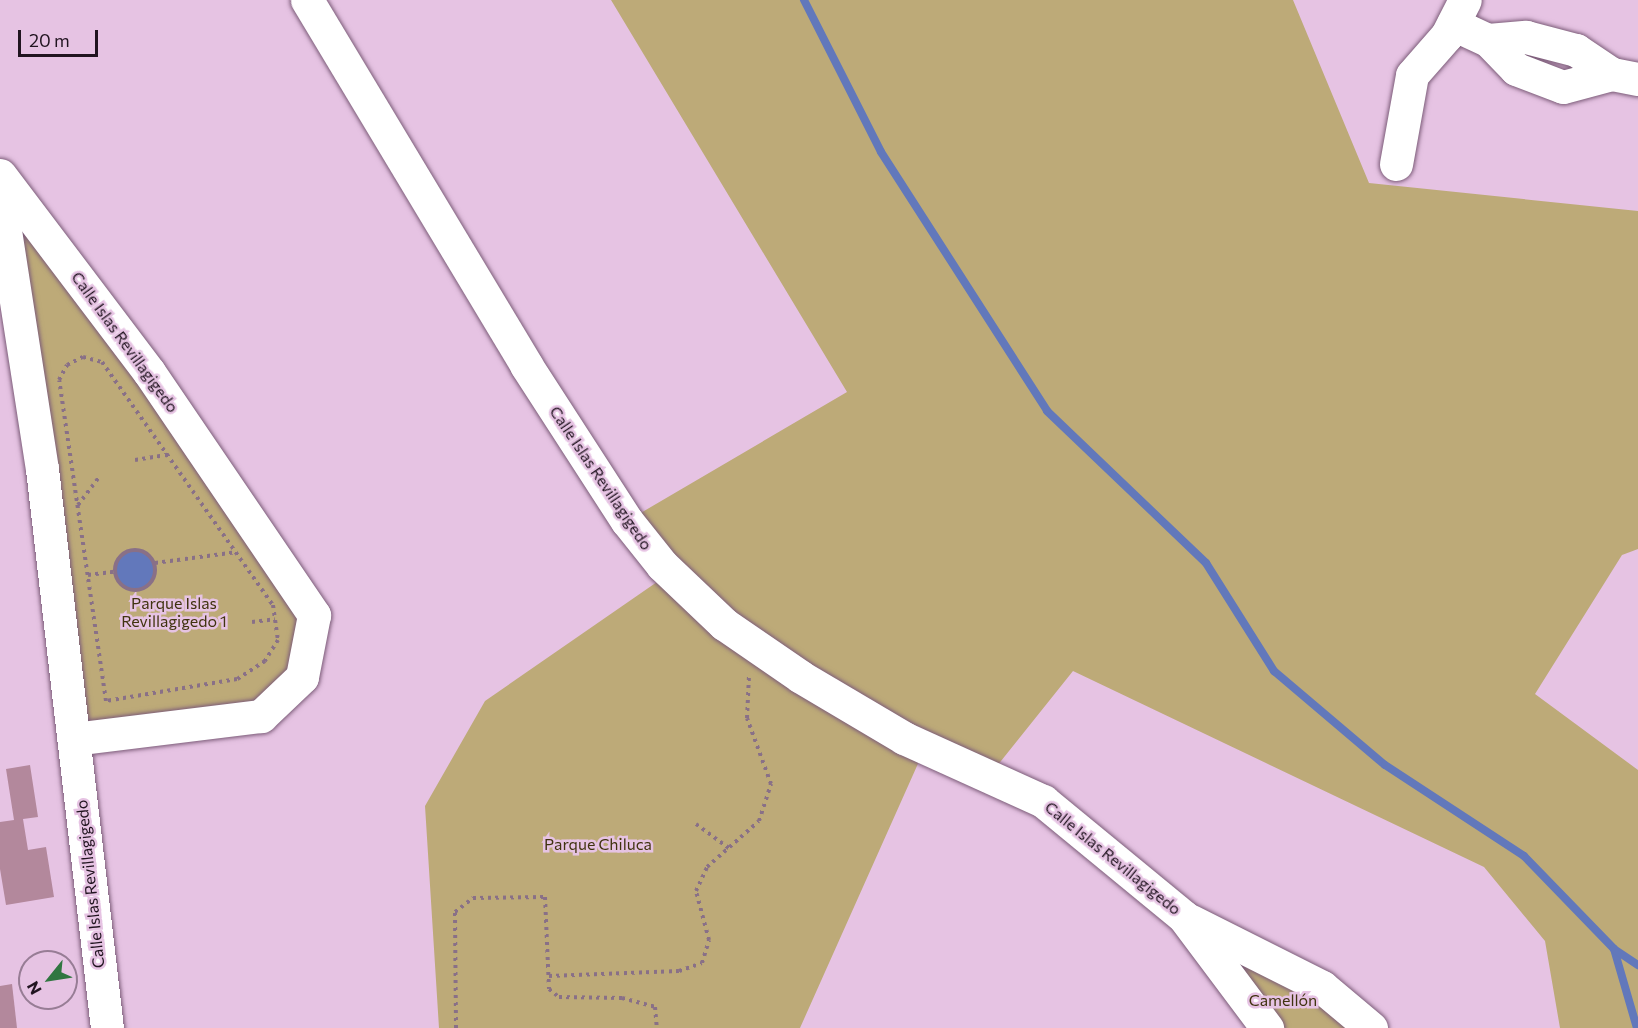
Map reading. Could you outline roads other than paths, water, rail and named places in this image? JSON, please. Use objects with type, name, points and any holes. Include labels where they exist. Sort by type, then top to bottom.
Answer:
[{"type":"street","name":"Calle Islas Revillagigedo","points":[[307,0],[526,365],[627,521],[678,580],[724,624],[904,738],[1044,801],[1184,917],[1322,987],[1371,1028]]},
{"type":"street","points":[[1396,164],[1412,75],[1459,12],[1488,40],[1526,37],[1576,50],[1625,76]]},
{"type":"street","name":"Calle Islas Revillagigedo","points":[[0,176],[149,372],[314,615],[302,677],[261,716],[74,739]]},
{"type":"street","name":"Calle Islas Revillagigedo","points":[[0,198],[42,468],[107,1028]]},
{"type":"street","name":"Calle Islas Revillagigedo","points":[[1184,917],[1267,1028]]},
{"type":"water","points":[[135,550],[149,556],[155,570],[149,584],[135,590],[121,584],[115,570],[121,556]]},
{"type":"waterway","points":[[804,0],[881,152],[1047,411],[1206,563],[1274,671],[1385,765],[1524,856],[1614,949],[1637,1028]]},
{"type":"waterway","points":[[1614,949],[1638,965]]},
{"type":"park label","name":"Parque Islas Revillagigedo 1","points":[[174,612]]},
{"type":"park label","name":"Parque Chiluca","points":[[598,844]]},
{"type":"park label","name":"Camellón","points":[[1283,1000]]}]
